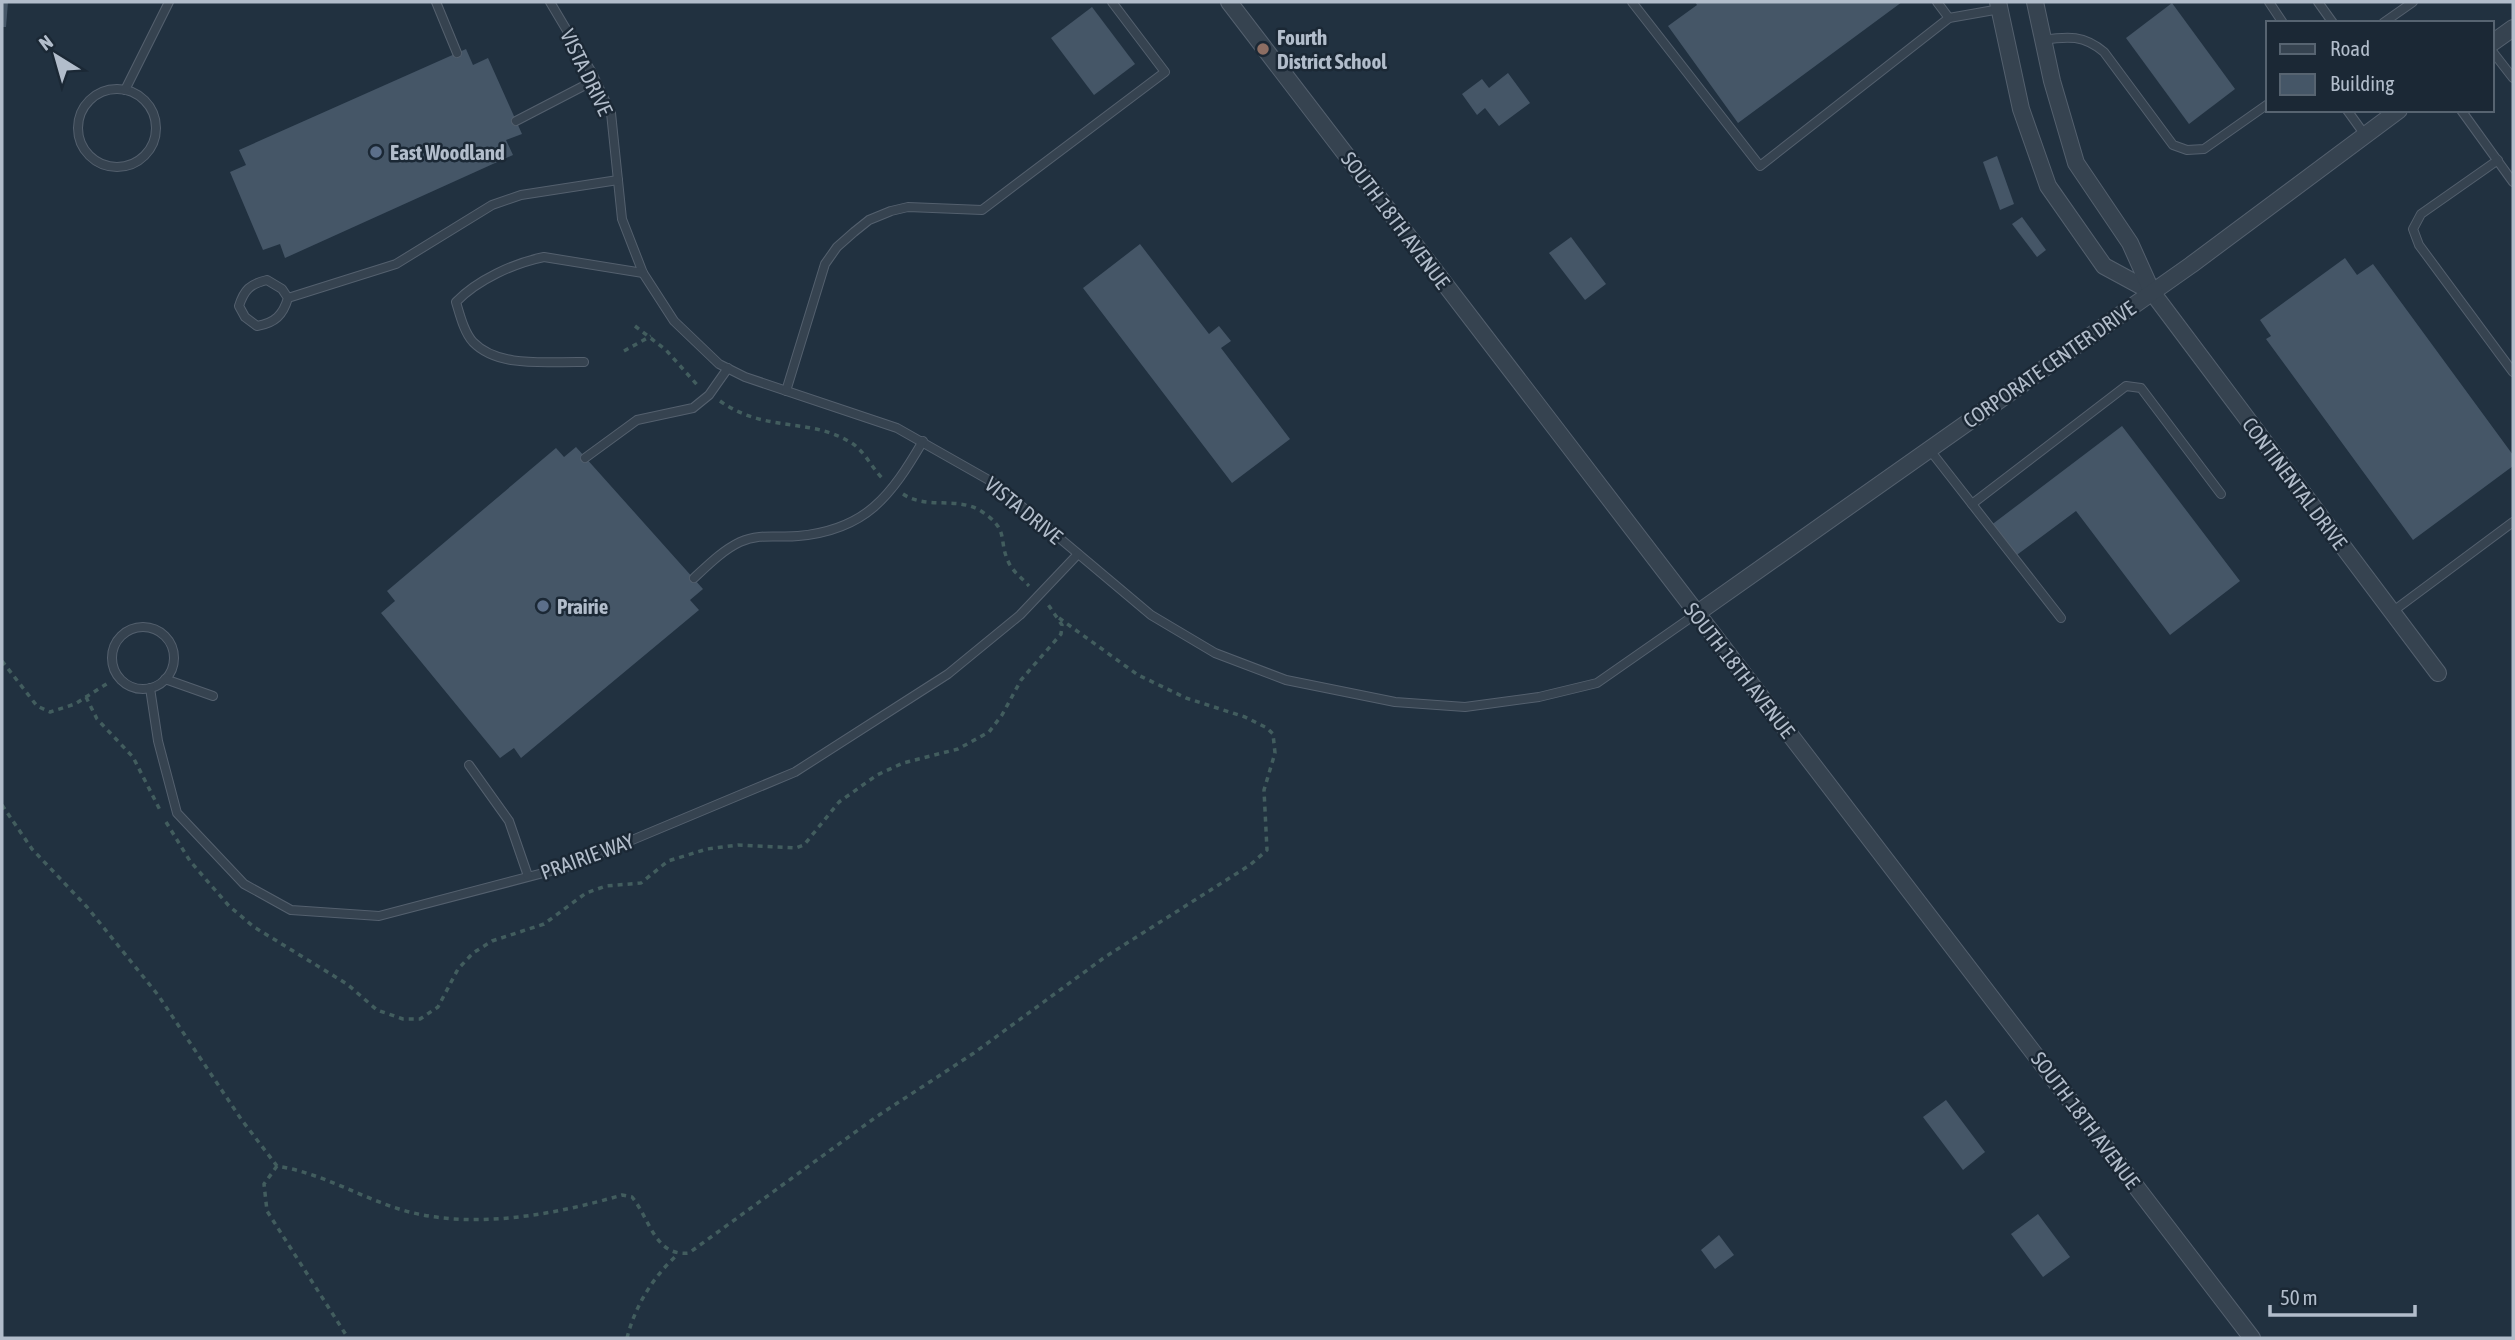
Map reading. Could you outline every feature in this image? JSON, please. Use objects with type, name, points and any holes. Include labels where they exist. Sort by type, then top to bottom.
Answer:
[{"type":"street","name":"SOUTH 18TH AVENUE","points":[[1229,2],[2252,1338]]},
{"type":"street","name":"CONTINENTAL DRIVE","points":[[2035,2],[2076,163],[2130,243],[2152,292],[2438,673]]},
{"type":"street","name":"CONTINENTAL DRIVE","points":[[1999,6],[2021,110],[2049,186],[2104,266],[2152,292]]},
{"type":"street","points":[[2494,41],[2513,27]]},
{"type":"street","name":"CORPORATE CENTER DRIVE","points":[[1696,614],[2152,292],[2396,112]]},
{"type":"lane","points":[[125,90],[169,2]]},
{"type":"lane","points":[[436,2],[457,54]]},
{"type":"lane","name":"VISTA DRIVE","points":[[550,2],[611,113],[622,219],[643,274],[674,321],[728,369],[786,391],[866,416],[923,441],[994,483],[1152,615],[1215,653],[1286,680],[1395,702],[1465,707],[1539,697],[1597,683],[1696,614]]},
{"type":"lane","points":[[786,391],[825,264],[836,247],[869,220],[908,208],[982,210],[1166,72],[1112,2]]},
{"type":"lane","points":[[1632,2],[1760,166],[1949,18],[1999,6]]},
{"type":"lane","points":[[1937,2],[1949,18]]},
{"type":"lane","points":[[2269,2],[2282,21]]},
{"type":"lane","points":[[2318,2],[2332,21]]},
{"type":"lane","points":[[2386,21],[2413,2]]},
{"type":"lane","points":[[2043,40],[2072,36],[2090,40],[2104,52],[2173,145],[2188,150],[2204,149],[2266,105]]},
{"type":"lane","points":[[2494,54],[2513,78]]},
{"type":"lane","points":[[516,121],[595,80]]},
{"type":"lane","points":[[125,90],[147,103],[154,115],[154,140],[138,160],[113,167],[101,164],[83,146],[79,122],[90,100],[101,93],[125,90]]},
{"type":"lane","points":[[2348,112],[2365,135]]},
{"type":"lane","points":[[2462,112],[2513,181]]},
{"type":"lane","points":[[2498,160],[2421,214],[2413,229],[2419,245],[2513,372]]},
{"type":"lane","points":[[288,298],[396,264],[492,205],[521,195],[618,180]]},
{"type":"lane","points":[[584,362],[511,361],[487,351],[473,342],[456,302],[470,288],[530,260],[544,257],[643,274]]},
{"type":"lane","points":[[267,280],[282,289],[288,298],[284,313],[268,324],[257,326],[245,317],[239,306],[244,292],[267,280]]},
{"type":"lane","points":[[586,458],[637,421],[693,408],[709,395],[728,369]]},
{"type":"lane","points":[[1972,504],[2126,386],[2141,388],[2221,494]]},
{"type":"lane","points":[[694,578],[742,541],[759,536],[819,534],[859,520],[876,507],[893,488],[923,441]]},
{"type":"lane","points":[[1929,449],[2061,618]]},
{"type":"lane","points":[[2392,612],[2513,522]]},
{"type":"lane","name":"PRAIRIE WAY","points":[[150,688],[158,741],[177,813],[244,884],[291,910],[379,916],[570,866],[795,772],[948,674],[1020,615],[1078,554]]},
{"type":"lane","points":[[146,627],[165,636],[174,656],[173,666],[165,679],[150,688],[141,689],[123,682],[112,666],[114,647],[126,632],[146,627]]},
{"type":"lane","points":[[165,679],[213,696]]},
{"type":"lane","points":[[469,765],[509,821],[528,876]]},
{"type":"path","points":[[627,1338],[631,1323],[656,1274],[677,1254],[701,1247],[876,1117],[974,1053],[1105,957],[1250,865],[1267,849],[1264,790],[1275,753],[1273,734],[1268,728],[1245,717],[1186,698],[1138,675],[1059,618],[1006,559],[1003,534],[983,512],[963,505],[912,500],[893,488],[850,441],[801,426],[758,421],[709,395],[651,336],[635,326]]},
{"type":"path","points":[[624,351],[651,336]]},
{"type":"path","points":[[86,697],[97,719],[133,757],[181,849],[229,906],[264,934],[357,991],[377,1010],[412,1020],[427,1017],[438,1007],[463,961],[480,947],[544,924],[586,892],[607,886],[640,883],[668,861],[707,849],[738,845],[796,848],[810,840],[839,802],[877,775],[903,763],[958,749],[979,738],[996,725],[1021,680],[1057,641],[1063,629],[1059,618]]},
{"type":"path","points":[[2,661],[43,710],[57,712],[108,683]]},
{"type":"path","points":[[2,805],[33,849],[87,907],[158,995],[241,1119],[277,1166],[312,1174],[403,1210],[449,1217],[515,1216],[622,1195],[632,1197],[663,1247],[677,1254]]},
{"type":"path","points":[[277,1166],[264,1184],[267,1211],[348,1338]]},
{"type":"building","points":[[2,2],[8,2],[6,27],[2,27]]},
{"type":"building","points":[[1695,2],[1902,2],[1738,123],[1668,26],[1697,5]]},
{"type":"building","points":[[2172,3],[2235,89],[2189,124],[2126,38]]},
{"type":"building","points":[[1092,7],[1135,64],[1094,95],[1051,38]]},
{"type":"building","name":"East Woodland","points":[[466,49],[473,65],[488,58],[522,134],[506,140],[513,155],[285,258],[280,244],[263,250],[230,172],[246,165],[239,150]]},
{"type":"building","points":[[1508,73],[1530,103],[1499,126],[1485,108],[1477,115],[1462,94],[1482,79],[1489,88]]},
{"type":"building","points":[[1997,156],[2014,204],[2000,210],[1983,162]]},
{"type":"building","points":[[2022,217],[2046,250],[2037,257],[2012,224]]},
{"type":"building","points":[[1571,237],[1606,284],[1585,300],[1549,253]]},
{"type":"building","points":[[1140,244],[1209,334],[1219,326],[1231,341],[1221,348],[1290,439],[1232,483],[1083,288]]},
{"type":"building","points":[[2345,258],[2357,275],[2373,264],[2513,455],[2513,466],[2413,540],[2266,339],[2271,336],[2260,320]]},
{"type":"building","points":[[2122,426],[2240,581],[2170,635],[2076,511],[2014,557],[1990,526]]},
{"type":"building","name":"Prairie","points":[[576,447],[703,589],[690,600],[699,610],[521,758],[514,748],[500,758],[381,613],[395,601],[387,591],[556,448],[564,457]]},
{"type":"building","points":[[1946,1100],[1985,1152],[1963,1170],[1923,1117]]},
{"type":"building","points":[[2038,1214],[2070,1257],[2043,1277],[2011,1234]]},
{"type":"building","points":[[1719,1235],[1734,1255],[1715,1269],[1701,1250]]},
{"type":"place","name":"Fourth District School","points":[[1263,49]]},
{"type":"place","name":"East Woodland","points":[[376,152]]},
{"type":"place","name":"Prairie","points":[[543,606]]}]
